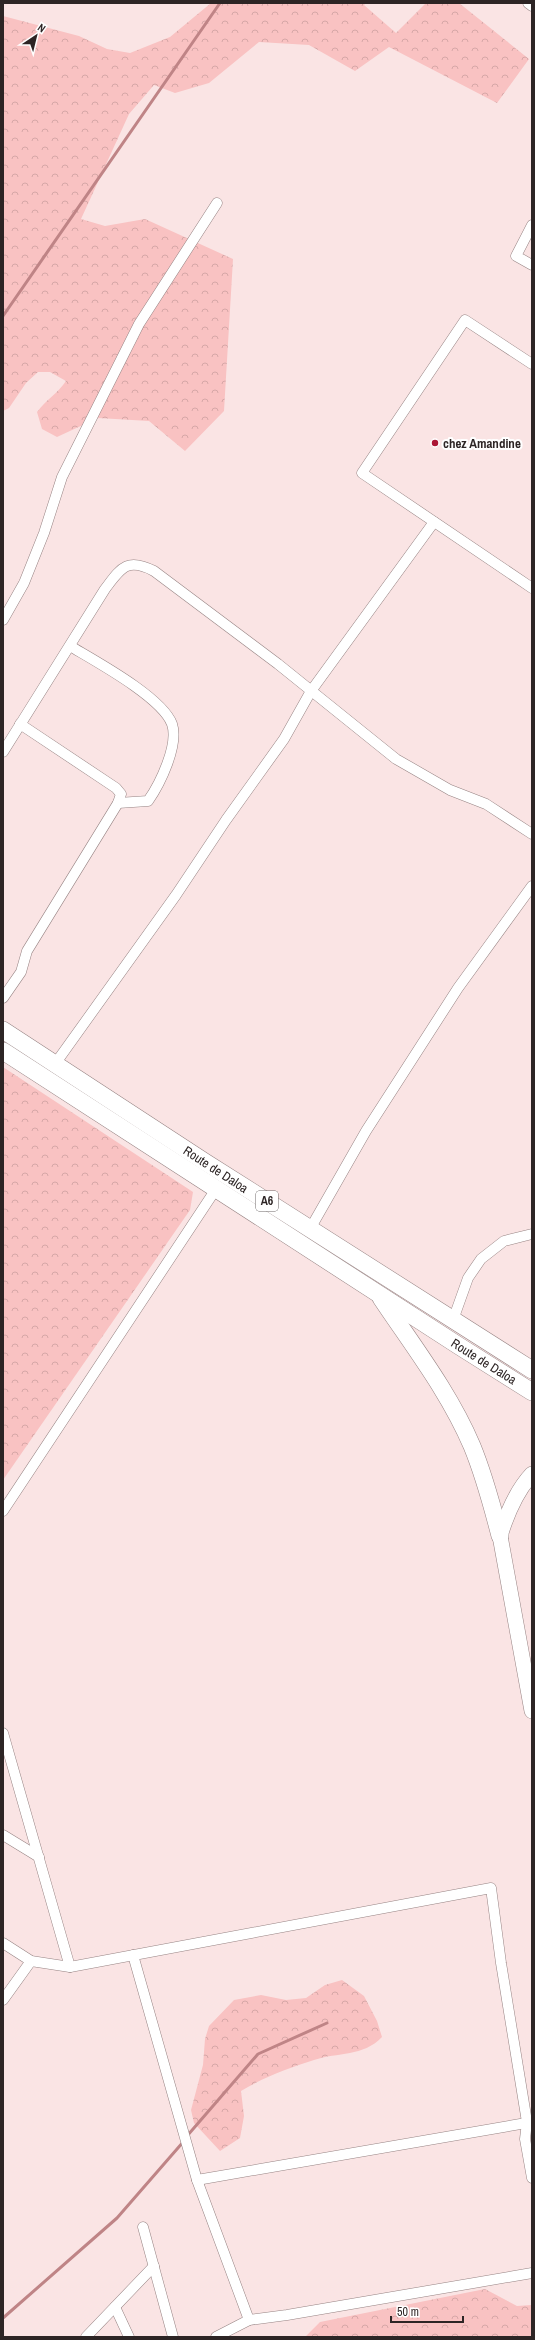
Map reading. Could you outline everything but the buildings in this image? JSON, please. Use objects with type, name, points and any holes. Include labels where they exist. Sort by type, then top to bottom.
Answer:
[{"type":"highway","name":"Route de Daloa","points":[[3,1030],[526,1367]]},
{"type":"highway","name":"A6","points":[[3,1051],[216,1190],[376,1291]]},
{"type":"highway","name":"Route de Daloa","points":[[376,1291],[459,1346],[532,1391]]},
{"type":"highway","points":[[376,1291],[428,1365],[471,1444],[485,1479],[500,1536]]},
{"type":"main road","points":[[526,1367],[532,1391]]},
{"type":"main road","points":[[532,1474],[517,1494],[507,1515],[500,1536],[532,1711]]},
{"type":"street","points":[[528,3],[532,6]]},
{"type":"street","points":[[3,620],[24,583],[44,533],[62,477],[136,331],[217,203]]},
{"type":"street","points":[[532,225],[516,256],[532,265]]},
{"type":"street","points":[[532,364],[465,320],[362,473],[532,588]]},
{"type":"street","points":[[55,1064],[176,895],[226,820],[284,739],[311,691],[434,522]]},
{"type":"street","points":[[3,752],[118,571],[125,566],[134,564],[154,571],[311,691],[396,759],[450,790],[486,804],[532,834]]},
{"type":"street","points":[[70,646],[144,692],[172,724],[173,735],[169,758],[159,785],[148,801],[118,803]]},
{"type":"street","points":[[3,998],[21,972],[27,951],[118,803],[121,794],[116,788],[20,724]]},
{"type":"street","points":[[310,1229],[366,1131],[458,988],[532,886]]},
{"type":"street","points":[[3,1510],[216,1190]]},
{"type":"street","points":[[453,1320],[468,1278],[481,1259],[504,1241],[532,1234]]},
{"type":"street","points":[[3,1733],[70,1967]]},
{"type":"street","points":[[3,1835],[38,1857]]},
{"type":"street","points":[[3,1943],[31,1961],[70,1967],[491,1888],[500,1963],[529,2122],[525,2139],[532,2178]]},
{"type":"street","points":[[133,1955],[196,2180],[249,2320]]},
{"type":"street","points":[[3,2000],[31,1961]]},
{"type":"street","points":[[196,2180],[529,2122]]},
{"type":"street","points":[[143,2227],[173,2337]]},
{"type":"street","points":[[86,2337],[154,2266]]},
{"type":"street","points":[[216,2337],[249,2320],[287,2315],[532,2273]]},
{"type":"street","points":[[115,2307],[129,2337]]},
{"type":"green space","points":[[211,3],[366,3],[364,5],[396,33],[426,3],[459,3],[529,59],[497,103],[389,47],[355,71],[309,45],[259,42],[209,83],[175,93],[154,85],[129,114],[81,219],[105,226],[145,219],[233,259],[224,411],[185,451],[149,421],[98,418],[57,437],[42,429],[37,412],[66,381],[50,372],[38,372],[26,383],[9,408],[3,411],[3,16],[79,36],[107,49],[130,53],[170,37]]},
{"type":"green space","points":[[3,1067],[193,1192],[190,1210],[3,1480]]},
{"type":"green space","points":[[342,1980],[364,1996],[377,2021],[382,2037],[367,2048],[314,2060],[295,2066],[268,2077],[241,2091],[244,2116],[240,2138],[220,2151],[194,2123],[191,2110],[203,2065],[205,2039],[209,2026],[234,2000],[261,1995],[286,2000],[306,1998],[325,1985]]},
{"type":"green space","points":[[485,2289],[517,2306],[532,2305],[532,2337],[305,2337],[320,2322]]},
{"type":"waterway","points":[[3,316],[220,3]]},
{"type":"waterway","points":[[187,2136],[258,2054],[327,2023]]},
{"type":"waterway","points":[[3,2318],[117,2218],[184,2141]]},
{"type":"place","name":"chez Amandine","points":[[435,443]]}]
